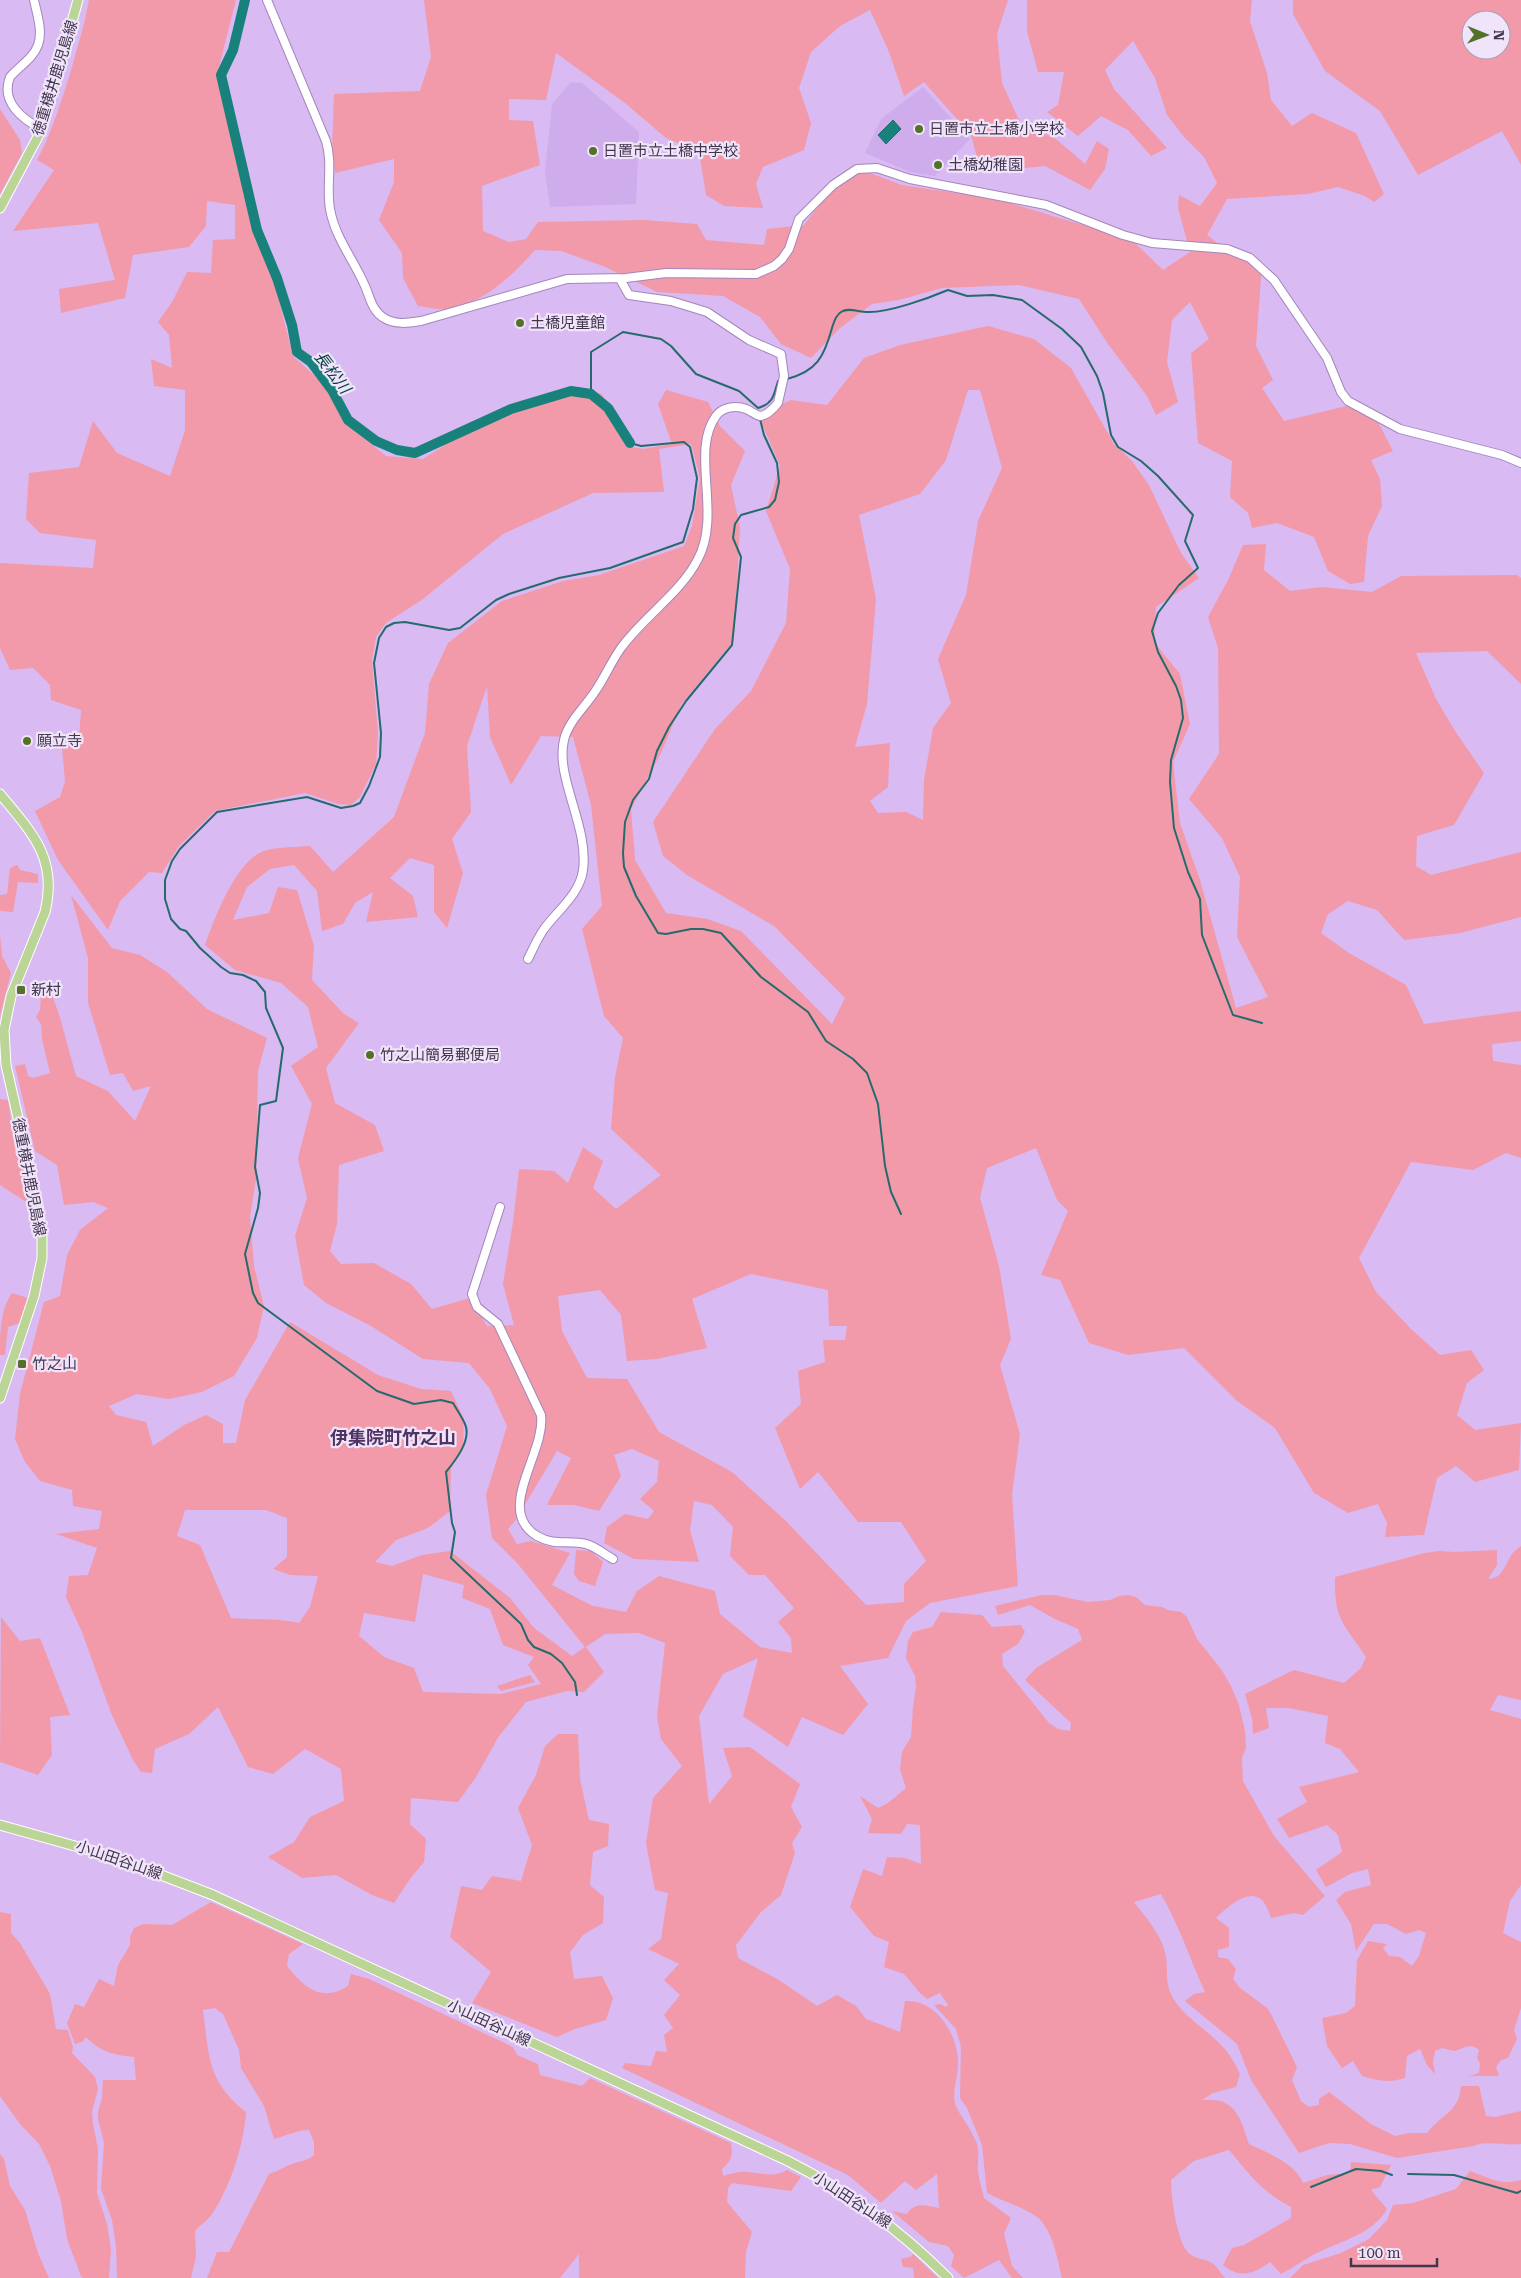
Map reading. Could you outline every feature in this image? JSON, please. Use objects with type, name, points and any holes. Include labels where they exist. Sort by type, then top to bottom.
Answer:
[{"type":"main road","name":"徳重横井鹿児島線","points":[[0,208],[42,129],[78,0]]},
{"type":"main road","name":"徳重横井鹿児島線","points":[[0,794],[35,838],[45,859],[49,876],[45,912],[11,996],[4,1030],[6,1065],[38,1206],[42,1238],[42,1258],[34,1296],[0,1398]]},
{"type":"main road","name":"小山田谷山線","points":[[0,1825],[114,1857],[213,1895],[788,2162],[860,2202],[904,2236],[948,2278]]},
{"type":"street","points":[[34,0],[41,34],[38,47],[23,66],[9,78],[4,89],[4,98],[13,112],[42,129]]},
{"type":"street","points":[[267,0],[326,141],[330,155],[328,194],[336,232],[366,287],[374,308],[384,318],[408,323],[567,279],[620,279],[666,273],[756,274],[774,266],[782,259],[789,249],[800,219],[833,185],[857,169],[877,168],[910,179],[1046,205],[1123,235],[1152,243],[1227,249],[1250,258],[1274,280],[1327,358],[1341,392],[1348,401],[1400,429],[1502,455],[1521,463]]},
{"type":"street","points":[[528,959],[544,929],[576,888],[583,871],[584,847],[563,762],[563,741],[570,726],[595,692],[621,648],[682,582],[697,561],[705,545],[708,529],[706,452],[709,430],[715,417],[722,409],[738,407],[759,416],[764,414],[778,403],[784,376],[781,354],[749,340],[707,312],[671,301],[630,294],[620,279]]},
{"type":"street","points":[[500,1207],[472,1294],[478,1307],[498,1324],[541,1415],[542,1424],[537,1449],[519,1503],[520,1514],[530,1531],[541,1538],[556,1544],[586,1544],[613,1560]]},
{"type":"shaded area","points":[[89,0],[236,0],[217,75],[249,202],[275,285],[293,356],[326,386],[344,422],[386,456],[423,459],[481,422],[576,388],[602,394],[627,446],[643,449],[672,444],[658,404],[666,390],[708,402],[720,426],[745,451],[731,485],[740,527],[734,640],[681,705],[662,751],[631,809],[635,860],[666,913],[707,919],[741,931],[832,1024],[845,998],[774,926],[687,875],[663,856],[653,822],[715,729],[751,691],[786,623],[790,569],[766,511],[780,466],[758,414],[791,400],[827,405],[864,358],[900,345],[988,326],[1034,339],[1071,368],[1114,444],[1132,461],[1149,485],[1181,553],[1199,578],[1156,607],[1154,642],[1180,674],[1190,724],[1173,762],[1180,823],[1200,880],[1236,1008],[1268,997],[1237,937],[1240,877],[1222,838],[1189,799],[1219,754],[1218,648],[1208,617],[1229,578],[1243,545],[1266,544],[1264,570],[1290,591],[1322,587],[1372,592],[1401,576],[1517,575],[1521,578],[1521,684],[1487,651],[1416,653],[1436,699],[1484,773],[1454,825],[1417,836],[1416,866],[1431,875],[1521,852],[1521,917],[1460,933],[1404,940],[1377,910],[1348,901],[1328,914],[1321,933],[1349,953],[1406,985],[1424,1024],[1521,1011],[1521,1041],[1492,1044],[1493,1061],[1521,1065],[1521,1158],[1506,1153],[1473,1170],[1411,1162],[1359,1258],[1376,1292],[1411,1329],[1440,1355],[1471,1350],[1484,1370],[1467,1383],[1457,1415],[1475,1430],[1521,1423],[1519,1470],[1475,1482],[1456,1466],[1437,1478],[1424,1535],[1385,1537],[1387,1523],[1378,1504],[1348,1513],[1314,1493],[1275,1428],[1237,1401],[1184,1348],[1128,1355],[1089,1343],[1060,1280],[1041,1275],[1068,1211],[1057,1200],[1036,1148],[987,1168],[980,1198],[999,1266],[1011,1339],[1000,1365],[1020,1434],[1012,1495],[1018,1586],[930,1603],[906,1621],[888,1658],[840,1666],[868,1704],[843,1735],[802,1717],[788,1747],[743,1716],[758,1658],[723,1674],[699,1716],[709,1804],[732,1776],[723,1748],[750,1747],[800,1784],[791,1807],[802,1827],[792,1843],[795,1853],[781,1895],[761,1912],[736,1945],[738,1958],[779,1980],[817,2006],[837,1995],[856,2006],[866,2019],[900,2032],[905,2001],[917,2002],[927,2006],[944,2021],[955,2042],[957,2054],[958,2070],[954,2094],[955,2104],[977,2144],[978,2171],[984,2198],[1011,2218],[1004,2234],[1012,2266],[1023,2278],[1012,2278],[999,2260],[964,2278],[951,2266],[954,2255],[948,2246],[929,2242],[892,2211],[907,2214],[917,2206],[939,2208],[937,2174],[916,2190],[905,2181],[881,2203],[848,2175],[622,2068],[625,2063],[651,2066],[656,2051],[667,2052],[664,2035],[673,2028],[664,2015],[680,1995],[664,1980],[679,1964],[648,1949],[661,1939],[668,1893],[655,1890],[646,1843],[653,1798],[682,1766],[661,1739],[657,1717],[665,1643],[639,1633],[605,1634],[586,1647],[604,1672],[584,1692],[567,1691],[526,1702],[499,1736],[476,1777],[458,1802],[411,1798],[410,1824],[426,1839],[424,1862],[394,1903],[372,1895],[336,1875],[302,1878],[268,1857],[294,1842],[310,1817],[344,1801],[341,1769],[305,1749],[273,1774],[248,1767],[218,1707],[189,1734],[155,1749],[152,1773],[141,1772],[133,1760],[111,1713],[82,1632],[66,1597],[69,1576],[88,1575],[97,1548],[56,1534],[99,1529],[102,1511],[73,1506],[72,1490],[40,1481],[25,1462],[15,1439],[20,1394],[44,1302],[60,1296],[67,1255],[80,1230],[108,1208],[93,1202],[64,1205],[57,1165],[35,1151],[15,1066],[25,1064],[28,1076],[33,1078],[50,1073],[42,1039],[41,1024],[36,1017],[40,1010],[42,981],[46,979],[59,1014],[76,1076],[108,1091],[135,1121],[151,1086],[133,1091],[123,1073],[110,1075],[88,1003],[88,958],[71,895],[112,948],[140,955],[167,972],[207,1009],[267,1038],[258,1071],[256,1180],[250,1217],[254,1266],[264,1306],[257,1338],[234,1376],[202,1392],[169,1399],[137,1394],[109,1406],[116,1415],[146,1422],[153,1446],[184,1425],[206,1415],[223,1424],[223,1443],[236,1443],[245,1400],[290,1322],[378,1375],[421,1389],[451,1391],[464,1419],[463,1448],[451,1468],[450,1511],[428,1528],[396,1540],[375,1562],[392,1566],[422,1555],[450,1551],[510,1598],[534,1628],[572,1656],[585,1647],[518,1564],[492,1538],[486,1495],[507,1426],[490,1389],[469,1363],[423,1359],[371,1326],[326,1303],[304,1285],[295,1236],[307,1198],[298,1158],[312,1104],[291,1066],[318,1047],[308,1007],[281,983],[235,970],[205,945],[228,890],[246,864],[256,855],[272,849],[310,846],[333,872],[394,817],[425,733],[429,684],[448,643],[502,601],[563,581],[599,575],[684,546],[692,526],[700,478],[691,444],[659,449],[664,492],[593,493],[503,534],[423,599],[386,623],[376,637],[372,660],[378,734],[376,764],[360,797],[351,805],[338,804],[305,793],[215,811],[179,846],[162,873],[149,872],[120,901],[108,930],[58,860],[35,811],[60,797],[65,782],[62,747],[79,739],[81,710],[51,700],[50,685],[33,668],[10,670],[0,648],[0,563],[93,568],[96,540],[40,533],[26,519],[29,473],[79,467],[93,421],[117,453],[170,476],[185,430],[185,390],[154,386],[151,359],[172,368],[169,335],[158,322],[172,302],[187,272],[211,273],[213,240],[235,239],[235,205],[207,201],[206,226],[189,247],[133,255],[125,298],[61,313],[59,289],[115,280],[98,223],[13,231],[54,170],[37,160],[61,103]],"holes":[[[968,390],[980,390],[1002,468],[978,521],[966,595],[938,659],[951,703],[933,728],[924,780],[923,820],[906,812],[878,813],[870,801],[888,787],[890,743],[855,747],[867,704],[876,599],[859,515],[920,494],[946,460]],[[487,686],[490,737],[511,785],[541,736],[573,737],[591,805],[602,906],[582,929],[604,1016],[623,1038],[615,1077],[611,1129],[661,1175],[616,1209],[593,1188],[603,1161],[583,1147],[568,1183],[554,1171],[519,1169],[503,1284],[514,1325],[487,1326],[470,1298],[432,1309],[411,1284],[374,1263],[341,1264],[330,1251],[337,1224],[339,1165],[384,1151],[375,1125],[335,1103],[326,1068],[359,1023],[344,1014],[312,980],[314,946],[297,890],[278,887],[269,913],[233,920],[247,887],[270,869],[294,865],[317,891],[322,931],[343,924],[355,903],[373,892],[366,922],[418,917],[413,896],[390,878],[410,858],[434,865],[434,912],[447,928],[463,873],[452,839],[471,812],[467,746]],[[751,1274],[828,1290],[829,1326],[847,1326],[845,1340],[823,1340],[825,1362],[798,1371],[801,1404],[775,1428],[800,1489],[818,1472],[858,1522],[901,1522],[926,1561],[904,1584],[904,1602],[866,1605],[786,1521],[732,1472],[659,1432],[627,1379],[587,1378],[562,1331],[558,1296],[600,1290],[621,1315],[627,1361],[657,1359],[707,1348],[692,1299]],[[632,1449],[659,1461],[657,1482],[640,1499],[654,1511],[648,1519],[625,1514],[607,1527],[604,1543],[634,1559],[699,1562],[690,1530],[694,1501],[712,1505],[733,1527],[730,1556],[749,1575],[765,1575],[794,1608],[778,1622],[791,1638],[792,1653],[760,1647],[720,1614],[715,1591],[659,1576],[637,1591],[626,1612],[593,1606],[552,1585],[570,1553],[531,1541],[517,1544],[508,1529],[515,1521],[557,1451],[571,1458],[547,1505],[574,1505],[599,1511],[621,1476],[614,1455]],[[185,1510],[266,1510],[287,1518],[287,1557],[273,1569],[290,1575],[318,1576],[310,1607],[299,1623],[231,1618],[200,1545],[177,1536]],[[423,1574],[464,1585],[462,1598],[490,1609],[503,1645],[534,1657],[528,1665],[541,1684],[501,1694],[423,1692],[414,1668],[384,1657],[359,1636],[364,1613],[415,1622]]]},
{"type":"shaded area","points":[[424,0],[1008,0],[997,34],[1002,83],[1020,122],[1056,139],[1085,164],[1097,141],[1109,149],[1105,169],[1090,190],[1045,166],[1016,169],[977,158],[971,135],[924,82],[904,96],[889,52],[870,10],[840,26],[811,52],[799,88],[811,123],[804,150],[763,167],[756,184],[763,208],[724,206],[706,195],[699,152],[666,138],[625,103],[556,53],[546,100],[509,99],[509,120],[533,121],[540,165],[482,186],[483,231],[509,242],[526,239],[538,222],[644,220],[697,224],[706,240],[764,245],[767,229],[804,225],[832,188],[862,170],[902,185],[997,199],[1132,240],[1163,270],[1190,252],[1178,208],[1179,195],[1200,206],[1217,183],[1204,157],[1185,138],[1167,115],[1155,78],[1133,41],[1105,70],[1114,89],[1167,148],[1151,156],[1128,130],[1101,116],[1078,136],[1047,112],[1058,105],[1064,72],[1038,72],[1027,31],[1027,0],[1252,0],[1250,21],[1267,73],[1271,100],[1292,126],[1312,113],[1356,133],[1384,194],[1374,202],[1365,196],[1338,187],[1308,194],[1227,199],[1207,235],[1226,250],[1262,265],[1256,346],[1273,380],[1262,388],[1284,421],[1355,404],[1378,422],[1393,451],[1371,460],[1380,479],[1382,506],[1368,536],[1364,582],[1350,584],[1328,571],[1314,537],[1277,523],[1252,528],[1248,513],[1230,497],[1232,461],[1198,443],[1191,353],[1209,339],[1190,302],[1172,320],[1167,362],[1178,402],[1156,415],[1147,396],[1108,344],[1079,299],[1019,285],[942,288],[899,300],[872,304],[840,328],[811,358],[781,344],[760,317],[723,296],[657,292],[603,266],[561,251],[535,250],[495,288],[459,306],[436,309],[418,306],[403,278],[402,253],[379,220],[394,182],[394,159],[335,173],[332,149],[334,94],[420,91],[431,57]]},
{"type":"shaded area","points":[[1293,0],[1521,0],[1521,165],[1502,131],[1418,175],[1380,111],[1325,71],[1293,14]]},
{"type":"shaded area","name":"日置市立土橋中学校","points":[[571,82],[582,83],[639,132],[636,204],[550,207],[545,171],[552,104]]},
{"type":"shaded area","name":"日置市立土橋小学校","points":[[923,87],[970,139],[935,176],[910,172],[865,153],[881,119]]},
{"type":"shaded area","points":[[0,109],[20,140],[22,153],[0,194]]},
{"type":"shaded area","points":[[893,120],[901,129],[886,144],[878,135]]},
{"type":"shaded area","points":[[17,865],[20,870],[38,874],[38,883],[18,882],[13,912],[0,911],[0,895],[7,894],[10,868]]},
{"type":"shaded area","points":[[0,934],[2,956],[11,973],[0,1016]]},
{"type":"shaded area","points":[[0,1099],[8,1100],[14,1139],[28,1180],[32,1206],[0,1185]]},
{"type":"shaded area","points":[[12,1293],[28,1298],[20,1323],[8,1327],[5,1355],[0,1355],[3,1314]]},
{"type":"shaded area","points":[[1521,1546],[1521,1700],[1498,1695],[1490,1710],[1521,1719],[1521,1885],[1510,1901],[1503,1933],[1521,1942],[1521,2008],[1514,2030],[1517,2039],[1508,2058],[1501,2060],[1496,2067],[1499,2076],[1469,2076],[1479,2073],[1480,2063],[1477,2058],[1479,2050],[1470,2046],[1454,2051],[1442,2048],[1435,2051],[1433,2062],[1435,2074],[1427,2065],[1420,2049],[1407,2056],[1405,2078],[1389,2081],[1368,2078],[1362,2076],[1353,2061],[1342,2068],[1327,2046],[1322,2018],[1346,2013],[1355,2006],[1357,1960],[1368,1941],[1387,1944],[1383,1948],[1389,1956],[1400,1957],[1412,1966],[1419,1956],[1426,1933],[1419,1930],[1406,1934],[1387,1924],[1374,1924],[1356,1951],[1351,1924],[1336,1900],[1345,1892],[1371,1885],[1368,1869],[1352,1873],[1326,1887],[1316,1870],[1342,1852],[1338,1835],[1327,1825],[1289,1838],[1277,1819],[1307,1802],[1299,1787],[1359,1772],[1340,1749],[1325,1743],[1328,1716],[1289,1708],[1266,1708],[1269,1728],[1253,1734],[1252,1718],[1245,1694],[1294,1670],[1344,1683],[1361,1668],[1366,1657],[1342,1621],[1336,1603],[1335,1577],[1425,1553],[1497,1550],[1497,1565],[1488,1579],[1500,1574],[1512,1554]]},
{"type":"shaded area","points":[[576,1550],[591,1551],[603,1562],[595,1586],[579,1581],[574,1574]]},
{"type":"shaded area","points":[[1042,1595],[1054,1595],[1088,1602],[1110,1600],[1128,1595],[1136,1597],[1145,1605],[1181,1612],[1187,1617],[1197,1639],[1221,1669],[1231,1686],[1239,1705],[1245,1731],[1246,1748],[1242,1758],[1243,1781],[1274,1836],[1325,1896],[1303,1915],[1294,1913],[1271,1918],[1262,1900],[1256,1897],[1250,1896],[1237,1901],[1216,1918],[1229,1928],[1229,1947],[1218,1950],[1218,1957],[1228,1959],[1236,1969],[1233,1979],[1240,1988],[1267,2008],[1271,2014],[1297,2067],[1292,2080],[1301,2101],[1309,2107],[1319,2105],[1319,2099],[1329,2092],[1371,2124],[1395,2136],[1410,2133],[1427,2133],[1453,2108],[1460,2095],[1461,2086],[1479,2086],[1486,2116],[1495,2117],[1521,2111],[1521,2144],[1484,2143],[1397,2158],[1350,2144],[1329,2143],[1299,2153],[1251,2080],[1237,2044],[1185,2001],[1194,1994],[1205,1992],[1179,1930],[1161,1894],[1134,1902],[1154,1928],[1165,1950],[1170,1991],[1182,2010],[1224,2048],[1232,2058],[1240,2074],[1236,2087],[1213,2093],[1202,2100],[1213,2100],[1229,2105],[1239,2117],[1249,2144],[1287,2164],[1303,2183],[1327,2175],[1350,2173],[1351,2162],[1391,2165],[1380,2187],[1371,2190],[1387,2209],[1380,2219],[1362,2233],[1318,2252],[1281,2274],[1270,2262],[1252,2272],[1234,2272],[1223,2265],[1232,2248],[1244,2245],[1291,2218],[1291,2207],[1264,2189],[1229,2150],[1194,2161],[1171,2180],[1178,2231],[1185,2249],[1192,2256],[1214,2264],[1225,2278],[1062,2278],[1051,2237],[1037,2217],[987,2193],[982,2145],[967,2108],[960,2098],[961,2047],[956,2029],[934,2005],[940,2004],[946,2007],[948,2005],[940,1993],[927,1999],[904,1974],[884,1967],[889,1942],[874,1936],[850,1907],[863,1869],[882,1876],[887,1857],[905,1858],[921,1864],[920,1825],[907,1824],[901,1834],[868,1833],[872,1819],[860,1796],[878,1808],[888,1803],[906,1788],[900,1770],[902,1752],[911,1737],[916,1687],[915,1676],[906,1658],[908,1641],[913,1632],[932,1627],[941,1612],[982,1615],[992,1627],[1021,1625],[1025,1632],[1018,1644],[1002,1654],[1003,1666],[1049,1723],[1058,1729],[1070,1731],[1071,1723],[1025,1680],[1036,1668],[1082,1640],[1078,1629],[1030,1605],[998,1615],[995,1606]]},
{"type":"shaded area","points":[[1,1617],[20,1641],[40,1638],[70,1715],[50,1717],[52,1755],[38,1775],[0,1762]]},
{"type":"shaded area","points":[[530,1675],[535,1682],[501,1691],[497,1686]]},
{"type":"shaded area","points":[[558,1734],[578,1734],[580,1779],[589,1820],[609,1824],[608,1846],[593,1852],[590,1885],[604,1897],[603,1923],[583,1935],[570,1952],[574,1979],[602,1976],[613,1998],[606,2020],[575,2029],[557,2037],[472,2003],[491,1972],[450,1937],[461,1886],[482,1890],[492,1876],[521,1881],[532,1845],[518,1808],[536,1775],[545,1746]]},
{"type":"shaded area","points":[[211,1902],[303,1944],[289,1954],[287,1966],[300,1980],[314,1990],[321,1993],[338,1991],[348,1986],[351,1974],[369,1979],[513,2047],[517,2055],[538,2064],[540,2075],[582,2086],[590,2078],[731,2143],[731,2157],[722,2169],[723,2176],[744,2172],[777,2174],[787,2170],[801,2177],[791,2191],[732,2183],[728,2188],[727,2202],[752,2232],[746,2252],[745,2278],[579,2278],[579,2254],[560,2278],[207,2278],[217,2252],[229,2252],[269,2174],[314,2155],[314,2142],[309,2130],[274,2139],[264,2106],[241,2068],[239,2050],[223,2014],[215,2008],[203,2010],[212,2067],[224,2090],[246,2112],[243,2137],[236,2163],[220,2201],[208,2219],[195,2231],[196,2257],[191,2278],[117,2278],[116,2246],[112,2220],[101,2189],[104,2143],[98,2111],[102,2099],[103,2080],[136,2080],[134,2057],[108,2052],[86,2037],[82,2042],[75,2044],[67,2023],[75,2004],[84,2007],[99,1979],[114,1986],[118,1965],[130,1945],[130,1937],[134,1928],[143,1924],[172,1925]]},
{"type":"shaded area","points":[[0,1912],[11,1914],[11,1933],[20,1943],[50,1994],[56,2029],[68,2030],[73,2047],[72,2053],[95,2077],[98,2089],[92,2112],[98,2149],[97,2193],[107,2224],[111,2249],[109,2278],[83,2278],[81,2276],[67,2239],[61,2201],[50,2166],[39,2144],[20,2124],[0,2096]]},
{"type":"shaded area","points":[[0,2154],[4,2159],[10,2186],[25,2210],[38,2253],[49,2278],[0,2278]]},
{"type":"shaded area","points":[[1470,2171],[1501,2182],[1521,2180],[1521,2278],[1290,2278],[1303,2265],[1341,2253],[1369,2239],[1387,2220],[1393,2205],[1413,2203],[1456,2189]]},
{"type":"shaded area","points":[[913,2254],[938,2278],[914,2278],[913,2268],[903,2267],[901,2259],[910,2257]]},
{"type":"waterway","name":"長松川","points":[[245,0],[233,50],[221,75],[257,230],[277,278],[292,325],[297,352],[311,362],[332,390],[348,420],[376,441],[397,450],[415,453],[511,409],[571,391],[591,394],[608,408],[630,443]]},
{"type":"waterway","points":[[787,379],[806,372],[818,361],[826,347],[835,319],[841,312],[847,310],[876,312],[897,308],[948,290],[967,296],[993,295],[1022,300],[1062,329],[1081,347],[1097,376],[1103,393],[1111,435],[1118,447],[1141,461],[1158,476],[1193,515],[1185,541],[1198,568],[1179,585],[1158,613],[1152,631],[1158,652],[1176,686],[1181,700],[1183,718],[1171,760],[1170,782],[1174,828],[1188,872],[1200,899],[1202,935],[1233,1015],[1262,1023]]},
{"type":"waterway","points":[[591,394],[591,352],[623,332],[661,339],[671,346],[696,374],[739,391],[758,408],[770,401],[778,381],[780,381]]},
{"type":"waterway","points":[[760,419],[764,435],[777,463],[779,482],[775,500],[769,507],[741,515],[735,524],[733,538],[741,557],[732,645],[686,701],[669,727],[657,751],[649,779],[633,800],[625,822],[624,867],[636,896],[658,933],[666,934],[691,929],[703,929],[721,933],[761,977],[808,1012],[826,1041],[853,1059],[867,1073],[878,1104],[885,1166],[891,1192],[901,1214]]},
{"type":"waterway","points":[[577,1695],[575,1682],[562,1663],[551,1654],[534,1647],[528,1640],[521,1624],[451,1558],[455,1532],[452,1523],[446,1472],[462,1450],[467,1430],[453,1403],[441,1400],[414,1404],[377,1391],[258,1303],[253,1293],[245,1254],[258,1208],[260,1193],[255,1167],[260,1105],[276,1101],[283,1048],[266,1008],[265,992],[256,981],[243,975],[230,973],[221,967],[200,948],[186,931],[180,929],[171,919],[165,899],[165,880],[172,861],[180,849],[217,812],[307,797],[341,808],[360,803],[380,757],[381,733],[374,663],[379,638],[386,627],[394,623],[405,622],[449,630],[460,628],[496,600],[509,594],[559,578],[610,568],[683,542],[693,509],[697,478],[690,447],[684,442],[641,446],[630,443]]},
{"type":"waterway","points":[[1311,2187],[1356,2169],[1381,2171],[1392,2175]]},
{"type":"waterway","points":[[1408,2174],[1454,2175],[1517,2193],[1521,2191]]},
{"type":"place","name":"日置市立土橋小学校","points":[[919,129]]},
{"type":"place","name":"日置市立土橋中学校","points":[[593,151]]},
{"type":"place","name":"土橋幼稚園","points":[[938,165]]},
{"type":"place","name":"土橋児童館","points":[[520,323]]},
{"type":"place","name":"願立寺","points":[[27,741]]},
{"type":"place","name":"新村","points":[[21,990]]},
{"type":"place","name":"竹之山簡易郵便局","points":[[370,1055]]},
{"type":"place","name":"竹之山","points":[[22,1364]]},
{"type":"district","name":"伊集院町竹之山","points":[[393,1438]]}]
